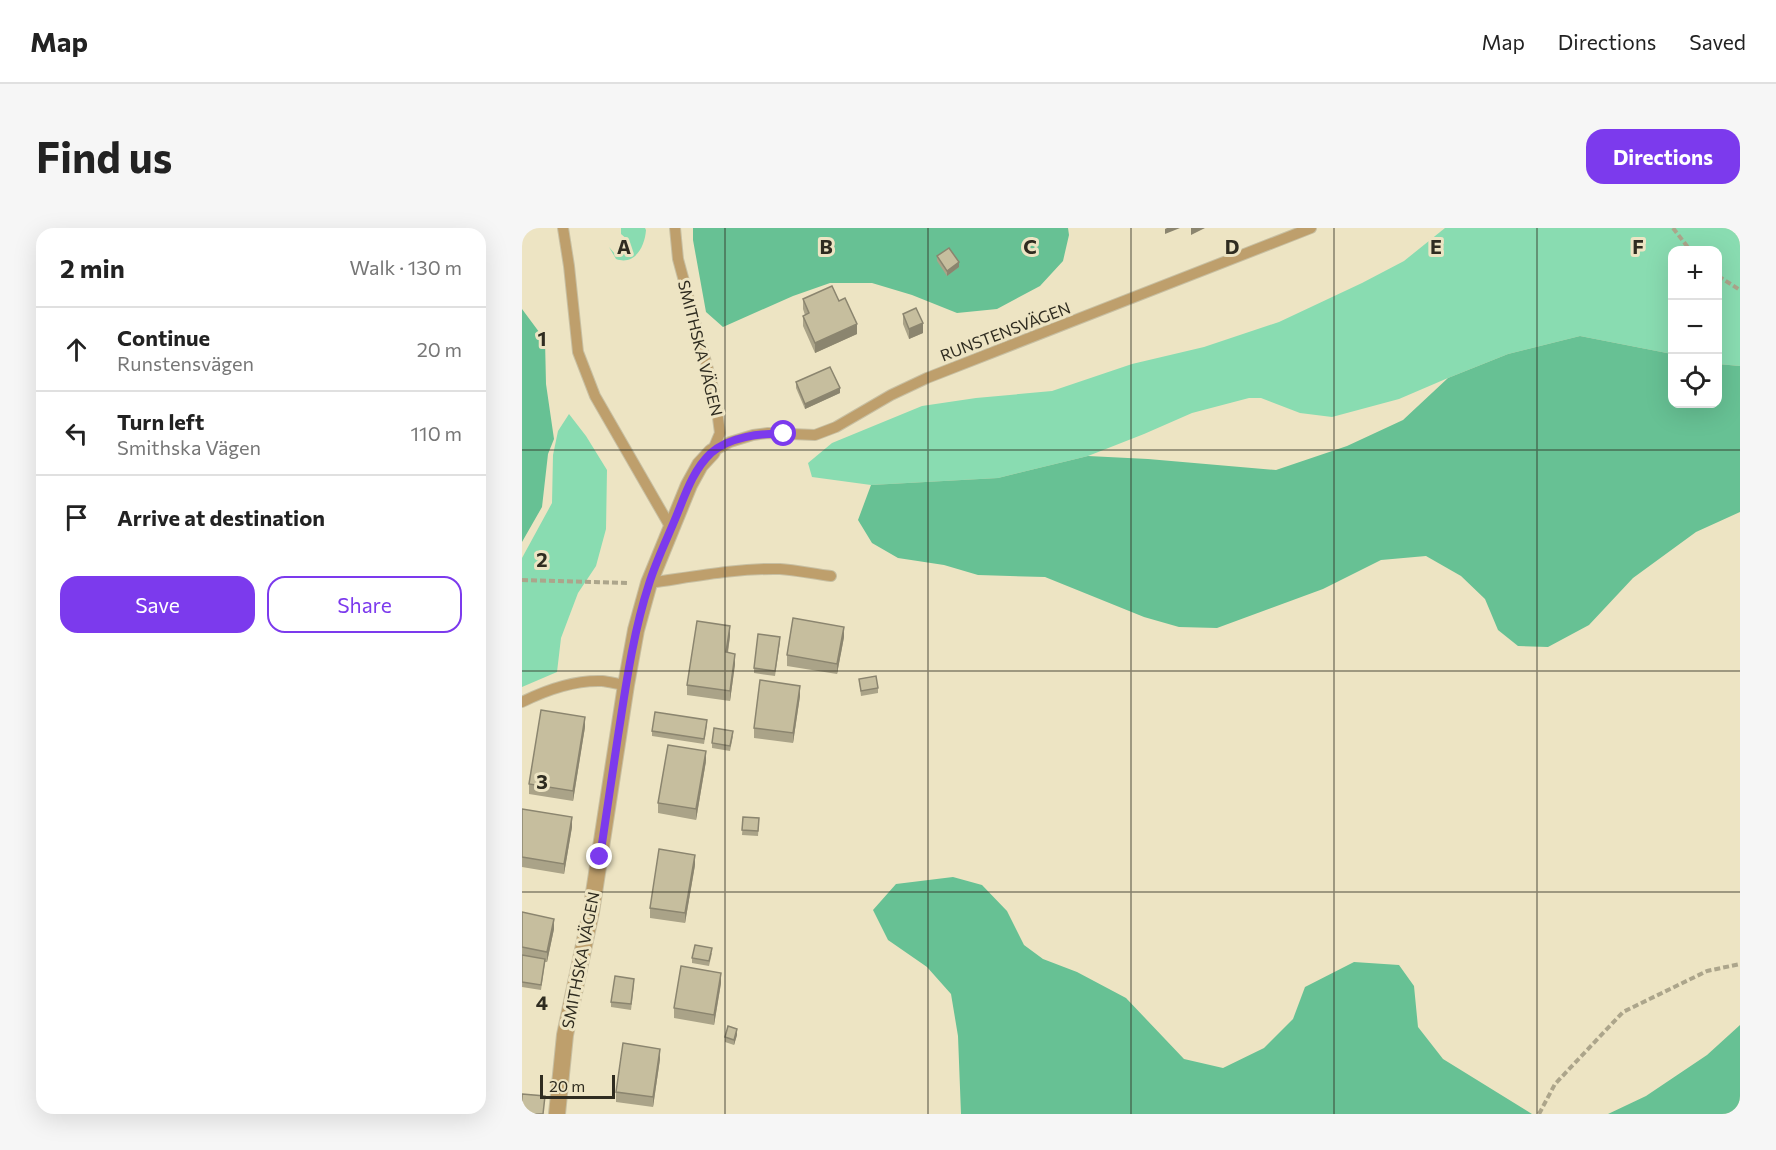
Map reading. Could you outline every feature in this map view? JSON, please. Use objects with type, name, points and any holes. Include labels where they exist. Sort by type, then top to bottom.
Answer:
[{"type":"street","name":"SMITHSKA VÄGEN","points":[[557,1114],[565,1035],[591,912],[636,630],[649,583],[671,528],[700,465],[712,452]]},
{"type":"lane","points":[[563,228],[578,352],[595,396],[671,528]]},
{"type":"lane","name":"SMITHSKA VÄGEN","points":[[675,228],[678,259],[713,388],[720,433],[712,452]]},
{"type":"lane","name":"RUNSTENSVÄGEN","points":[[712,452],[730,442],[753,435],[768,433],[815,435],[836,427],[891,395],[927,378],[1311,228]]},
{"type":"lane","points":[[649,583],[751,570],[781,569],[831,576]]},
{"type":"lane","points":[[522,702],[578,682],[602,681],[626,685]]},
{"type":"path","points":[[1673,228],[1687,246]]},
{"type":"path","points":[[1722,279],[1740,290]]},
{"type":"path","points":[[522,580],[649,583]]},
{"type":"path","points":[[1539,1114],[1555,1084],[1623,1012],[1707,971],[1740,964]]},
{"type":"green space","points":[[621,228],[645,228],[646,230],[641,248],[629,260],[616,259],[609,247],[615,254],[618,254],[627,247],[628,240],[621,234]]},
{"type":"green space","points":[[693,228],[1068,228],[1069,235],[1063,261],[1040,286],[997,309],[957,313],[912,295],[872,283],[830,283],[793,296],[723,327],[706,312],[693,240]]},
{"type":"green space","points":[[1445,228],[1740,228],[1740,366],[1722,364],[1722,246],[1668,246],[1668,353],[1580,336],[1508,354],[1399,399],[1332,417],[1300,413],[1261,398],[1249,398],[1192,413],[1088,456],[998,478],[871,485],[812,477],[808,463],[832,443],[922,406],[1052,391],[1132,364],[1204,347],[1279,322],[1404,261]]},
{"type":"green space","points":[[522,309],[545,340],[546,384],[554,439],[548,454],[542,507],[522,542]]},
{"type":"green space","points":[[1580,336],[1668,353],[1668,408],[1722,408],[1722,364],[1740,366],[1740,512],[1696,532],[1633,578],[1589,625],[1548,647],[1518,646],[1498,630],[1485,599],[1461,576],[1426,556],[1381,560],[1323,589],[1217,628],[1179,627],[1144,617],[1045,577],[978,575],[944,565],[898,558],[872,543],[858,520],[871,485],[998,478],[1088,456],[1276,470],[1347,446],[1403,420],[1448,378],[1508,354]]},
{"type":"green space","points":[[569,414],[607,470],[606,529],[596,566],[578,593],[561,638],[557,672],[522,687],[522,558],[552,503],[553,455],[558,431]]},
{"type":"green space","points":[[953,877],[982,885],[1007,911],[1024,945],[1043,959],[1077,972],[1126,998],[1184,1059],[1223,1068],[1264,1048],[1293,1019],[1305,987],[1354,962],[1399,965],[1414,986],[1418,1027],[1443,1059],[1532,1114],[961,1114],[958,1036],[951,994],[927,967],[888,940],[873,910],[896,884]]},
{"type":"green space","points":[[1740,1025],[1740,1114],[1608,1114],[1646,1096],[1707,1055]]},
{"type":"building","points":[[949,248],[959,262],[947,271],[937,256]]},
{"type":"building","points":[[832,286],[839,301],[845,298],[857,324],[815,343],[803,316],[809,313],[803,299]]},
{"type":"building","points":[[916,308],[923,323],[909,329],[903,314]]},
{"type":"building","points":[[830,367],[840,388],[805,404],[796,382]]},
{"type":"building","points":[[793,618],[844,627],[837,664],[787,655]]},
{"type":"building","points":[[697,621],[730,626],[726,652],[735,654],[730,691],[687,685]]},
{"type":"building","points":[[758,634],[780,637],[775,671],[754,668]]},
{"type":"building","points":[[876,676],[878,688],[861,691],[859,679]]},
{"type":"building","points":[[760,680],[800,686],[793,733],[754,728]]},
{"type":"building","points":[[541,710],[585,717],[573,791],[529,784]]},
{"type":"building","points":[[655,712],[707,720],[704,739],[652,731]]},
{"type":"building","points":[[714,728],[733,731],[730,746],[712,743]]},
{"type":"building","points":[[668,745],[706,751],[696,809],[658,803]]},
{"type":"building","points":[[522,809],[572,817],[564,864],[522,857]]},
{"type":"building","points":[[743,817],[759,818],[758,831],[742,830]]},
{"type":"building","points":[[659,849],[695,855],[685,913],[650,908]]},
{"type":"building","points":[[522,912],[554,919],[547,952],[522,947]]},
{"type":"building","points":[[695,945],[712,948],[709,961],[692,958]]},
{"type":"building","points":[[522,955],[545,959],[541,985],[522,982]]},
{"type":"building","points":[[681,966],[721,973],[714,1015],[674,1008]]},
{"type":"building","points":[[615,976],[634,979],[631,1004],[611,1002]]},
{"type":"building","points":[[728,1026],[737,1029],[734,1040],[725,1037]]},
{"type":"building","points":[[623,1043],[660,1049],[653,1097],[616,1092]]},
{"type":"building","points":[[522,1094],[545,1096],[543,1114],[522,1114]]},
{"type":"route","points":[[600,857],[636,630],[649,583],[689,486],[700,465],[712,452],[730,442],[768,433],[784,434]]}]
